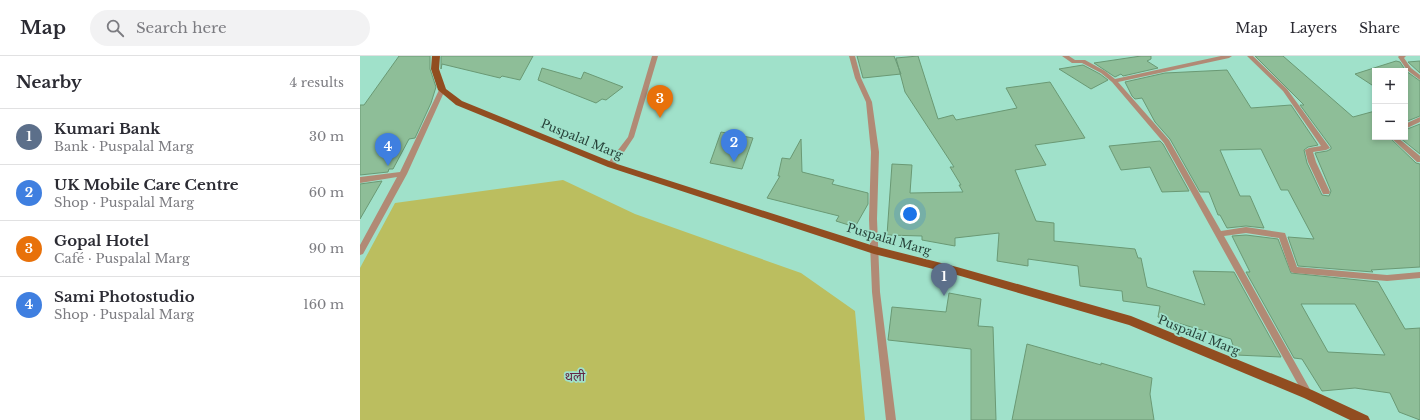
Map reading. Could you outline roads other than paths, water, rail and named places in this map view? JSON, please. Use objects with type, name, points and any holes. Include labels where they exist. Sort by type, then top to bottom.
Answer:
[{"type":"main road","points":[[436,56],[435,69],[442,90]]},
{"type":"main road","name":"Puspalal Marg","points":[[442,90],[459,103],[610,165],[874,250],[957,271],[1131,322],[1308,394],[1364,420]]},
{"type":"street","points":[[610,165],[631,138],[655,56]]},
{"type":"street","points":[[852,56],[858,78],[869,102],[874,152],[873,219],[876,292],[890,420]]},
{"type":"street","points":[[1065,56],[1074,62],[1082,58],[1114,81],[1167,142],[1308,394]]},
{"type":"street","points":[[1114,81],[1191,66],[1229,56]]},
{"type":"street","points":[[1250,56],[1285,90],[1326,148],[1309,150],[1312,162],[1326,192]]},
{"type":"street","points":[[1403,56],[1401,57],[1409,69],[1420,78]]},
{"type":"street","points":[[360,252],[403,174],[442,90]]},
{"type":"street","points":[[1408,125],[1420,119]]},
{"type":"street","points":[[1397,140],[1420,160]]},
{"type":"street","points":[[360,180],[403,174]]},
{"type":"street","points":[[1218,234],[1246,230],[1282,235],[1294,270],[1387,278],[1420,275]]},
{"type":"place","name":"Gopal Hotel","points":[[660,118]]},
{"type":"place","name":"UK Mobile Care Centre","points":[[734,162]]},
{"type":"place","name":"Sami Photostudio","points":[[388,166]]},
{"type":"place","name":"Kumari Bank","points":[[944,296]]},
{"type":"district","name":"थली","points":[[575,376]]}]
